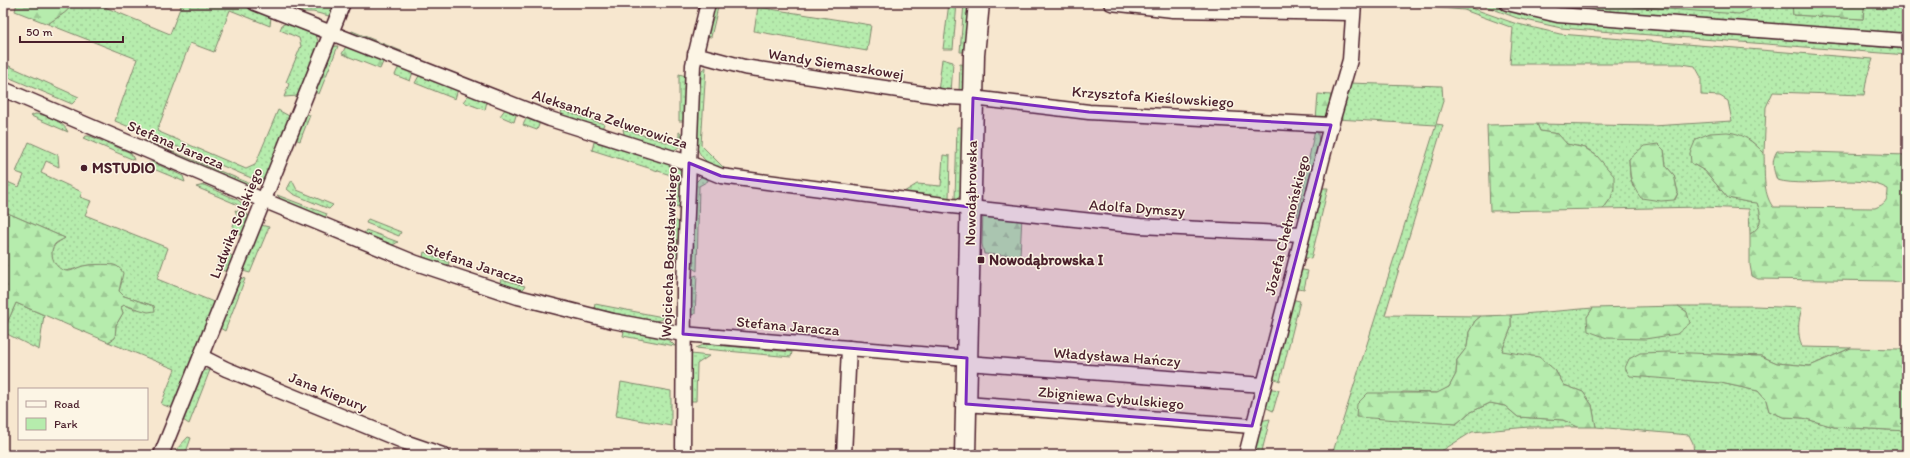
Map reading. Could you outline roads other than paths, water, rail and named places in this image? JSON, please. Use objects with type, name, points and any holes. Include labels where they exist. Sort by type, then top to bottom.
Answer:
[{"type":"street","name":"Aleksandra Zelwerowicza","points":[[255,3],[550,119],[689,163],[721,176],[970,207]]},
{"type":"street","name":"Ludwika Solskiego","points":[[161,455],[202,357],[342,3]]},
{"type":"street","name":"Wojciecha Bogusławskiego","points":[[683,455],[683,334],[693,66],[708,3]]},
{"type":"street","name":"Nowodąbrowska","points":[[965,455],[974,55],[978,3]]},
{"type":"street","points":[[1111,3],[1173,10],[1353,8]]},
{"type":"street","points":[[1507,3],[1558,16],[1907,41]]},
{"type":"street","name":"Józefa Chełmońskiego","points":[[1246,455],[1252,426],[1302,234],[1331,124],[1350,60],[1353,8]]},
{"type":"street","name":"Wandy Siemaszkowej","points":[[695,54],[744,67],[824,80],[944,97],[973,98]]},
{"type":"street","name":"Stefana Jaracza","points":[[3,89],[263,200],[416,263],[518,297],[613,321],[683,334],[849,348],[967,361]]},
{"type":"street","name":"Krzysztofa Kieślowskiego","points":[[973,98],[1089,112],[1331,124]]},
{"type":"street","name":"Adolfa Dymszy","points":[[970,207],[1140,226],[1302,234]]},
{"type":"street","points":[[844,455],[849,348]]},
{"type":"street","name":"Jana Kiepury","points":[[202,357],[226,369],[406,442],[443,455]]},
{"type":"street","name":"Władysława Hańczy","points":[[967,361],[1263,385]]},
{"type":"street","name":"Zbigniewa Cybulskiego","points":[[966,404],[1252,426]]},
{"type":"place","name":"MSTUDIO","points":[[84,168]]},
{"type":"place","name":"Nowodąbrowska I","points":[[981,260]]}]
